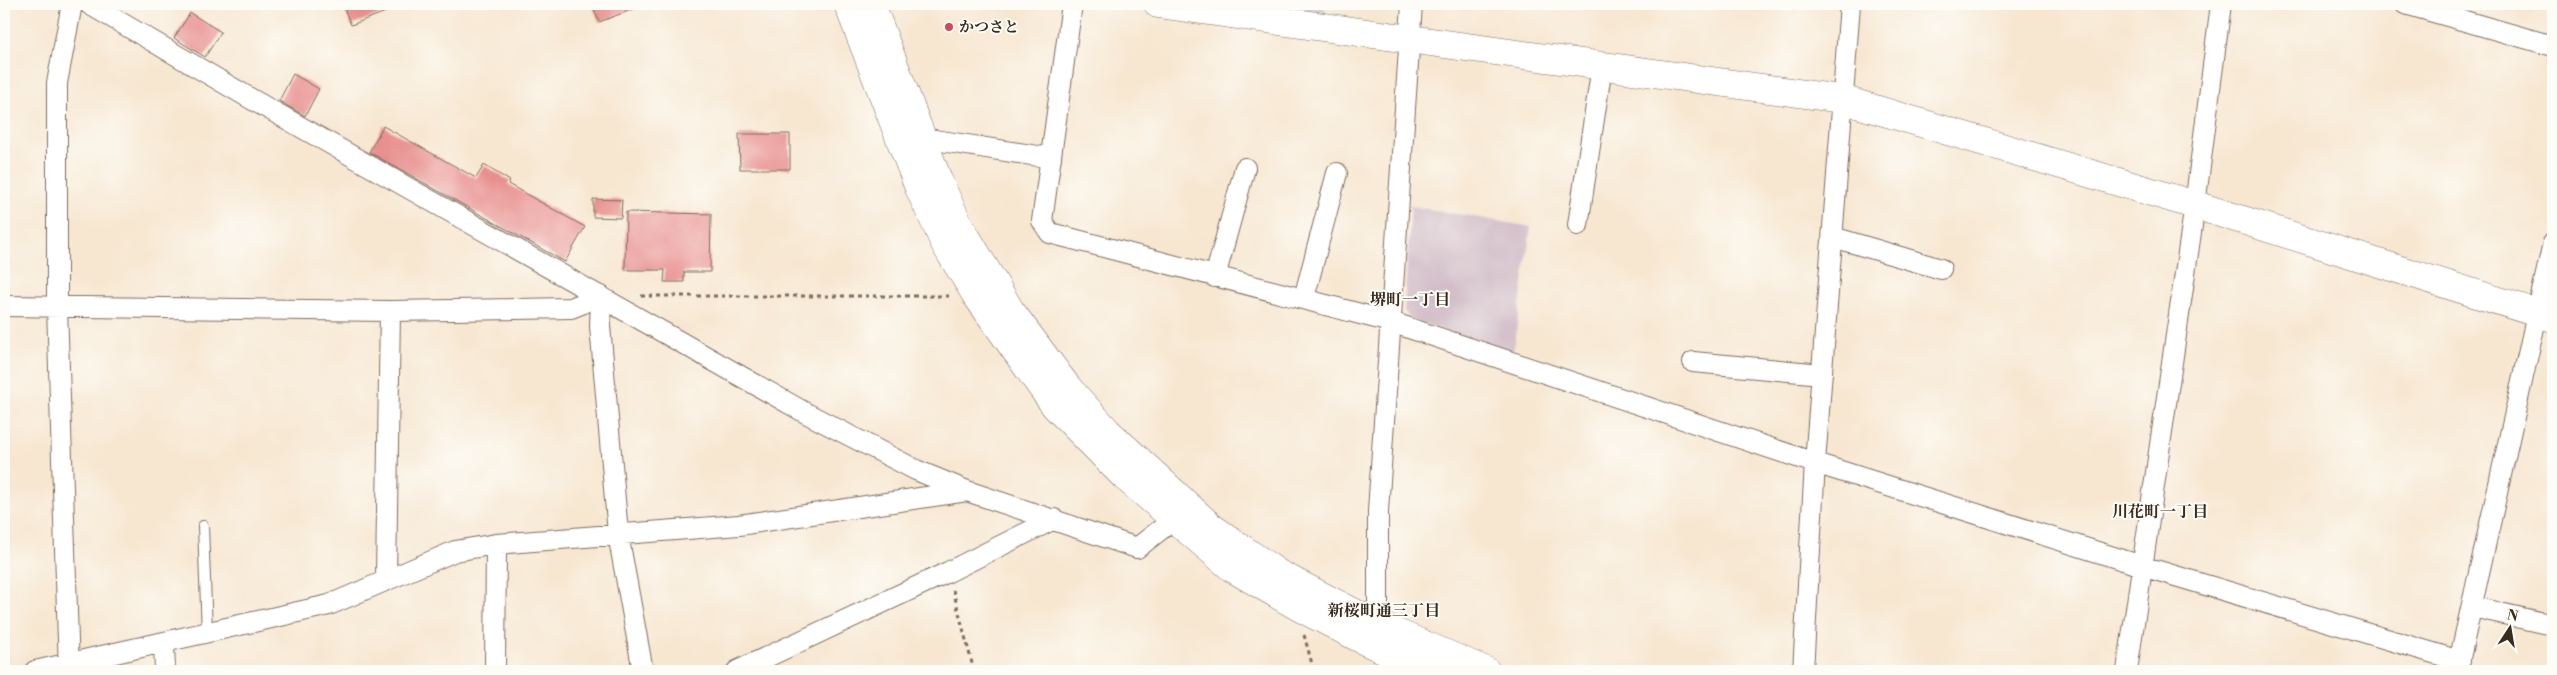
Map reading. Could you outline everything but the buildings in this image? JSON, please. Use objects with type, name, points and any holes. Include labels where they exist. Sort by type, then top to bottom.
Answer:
[{"type":"street","points":[[68,667],[57,307],[57,83],[72,4]]},
{"type":"street","points":[[89,4],[252,100],[601,296],[716,365],[916,470],[967,491],[1137,548],[1173,520]]},
{"type":"street","points":[[848,4],[919,188],[946,246],[976,296],[1055,406],[1124,476],[1173,520],[1232,568],[1367,642],[1432,671]]},
{"type":"street","points":[[871,4],[922,138],[958,223],[1010,310],[1068,388],[1108,432],[1211,527],[1279,574],[1378,625],[1486,671]]},
{"type":"street","points":[[1072,4],[1042,221],[1050,233],[1391,322],[1815,463],[2458,666],[2545,315],[2553,243]]},
{"type":"street","points":[[1158,4],[1842,99],[2195,205],[2545,315]]},
{"type":"street","points":[[1378,625],[1378,511],[1412,4]]},
{"type":"street","points":[[1803,671],[1815,463],[1850,4]]},
{"type":"street","points":[[2127,671],[2195,205],[2221,4]]},
{"type":"street","points":[[2405,4],[2553,46]]},
{"type":"street","points":[[1578,225],[1602,66]]},
{"type":"street","points":[[922,138],[1051,158]]},
{"type":"street","points":[[1215,277],[1245,168]]},
{"type":"street","points":[[1304,298],[1336,173]]},
{"type":"street","points":[[1833,238],[1941,269]]},
{"type":"street","points":[[4,306],[390,312],[571,308],[601,296]]},
{"type":"street","points":[[601,296],[600,326],[618,534],[643,671]]},
{"type":"street","points":[[386,579],[390,312]]},
{"type":"street","points":[[1693,362],[1822,374]]},
{"type":"street","points":[[35,671],[68,667],[330,604],[455,551],[496,544],[739,524],[967,491]]},
{"type":"street","points":[[737,671],[948,572],[1054,519]]},
{"type":"street","points":[[495,671],[496,544]]},
{"type":"street","points":[[2473,607],[2553,625]]},
{"type":"street","points":[[164,643],[165,671]]},
{"type":"lane","points":[[203,526],[207,633]]},
{"type":"path","points":[[640,296],[976,296]]},
{"type":"path","points":[[948,572],[974,671]]},
{"type":"shaded area","points":[[1260,4],[1325,4],[1325,14]]},
{"type":"shaded area","points":[[1411,206],[1531,227],[1513,353],[1413,320],[1404,311]]},
{"type":"place","name":"かつさと","points":[[949,27]]},
{"type":"district","name":"堺町一丁目","points":[[1410,300]]},
{"type":"district","name":"川花町一丁目","points":[[2160,512]]},
{"type":"district","name":"新桜町通三丁目","points":[[1384,611]]}]
